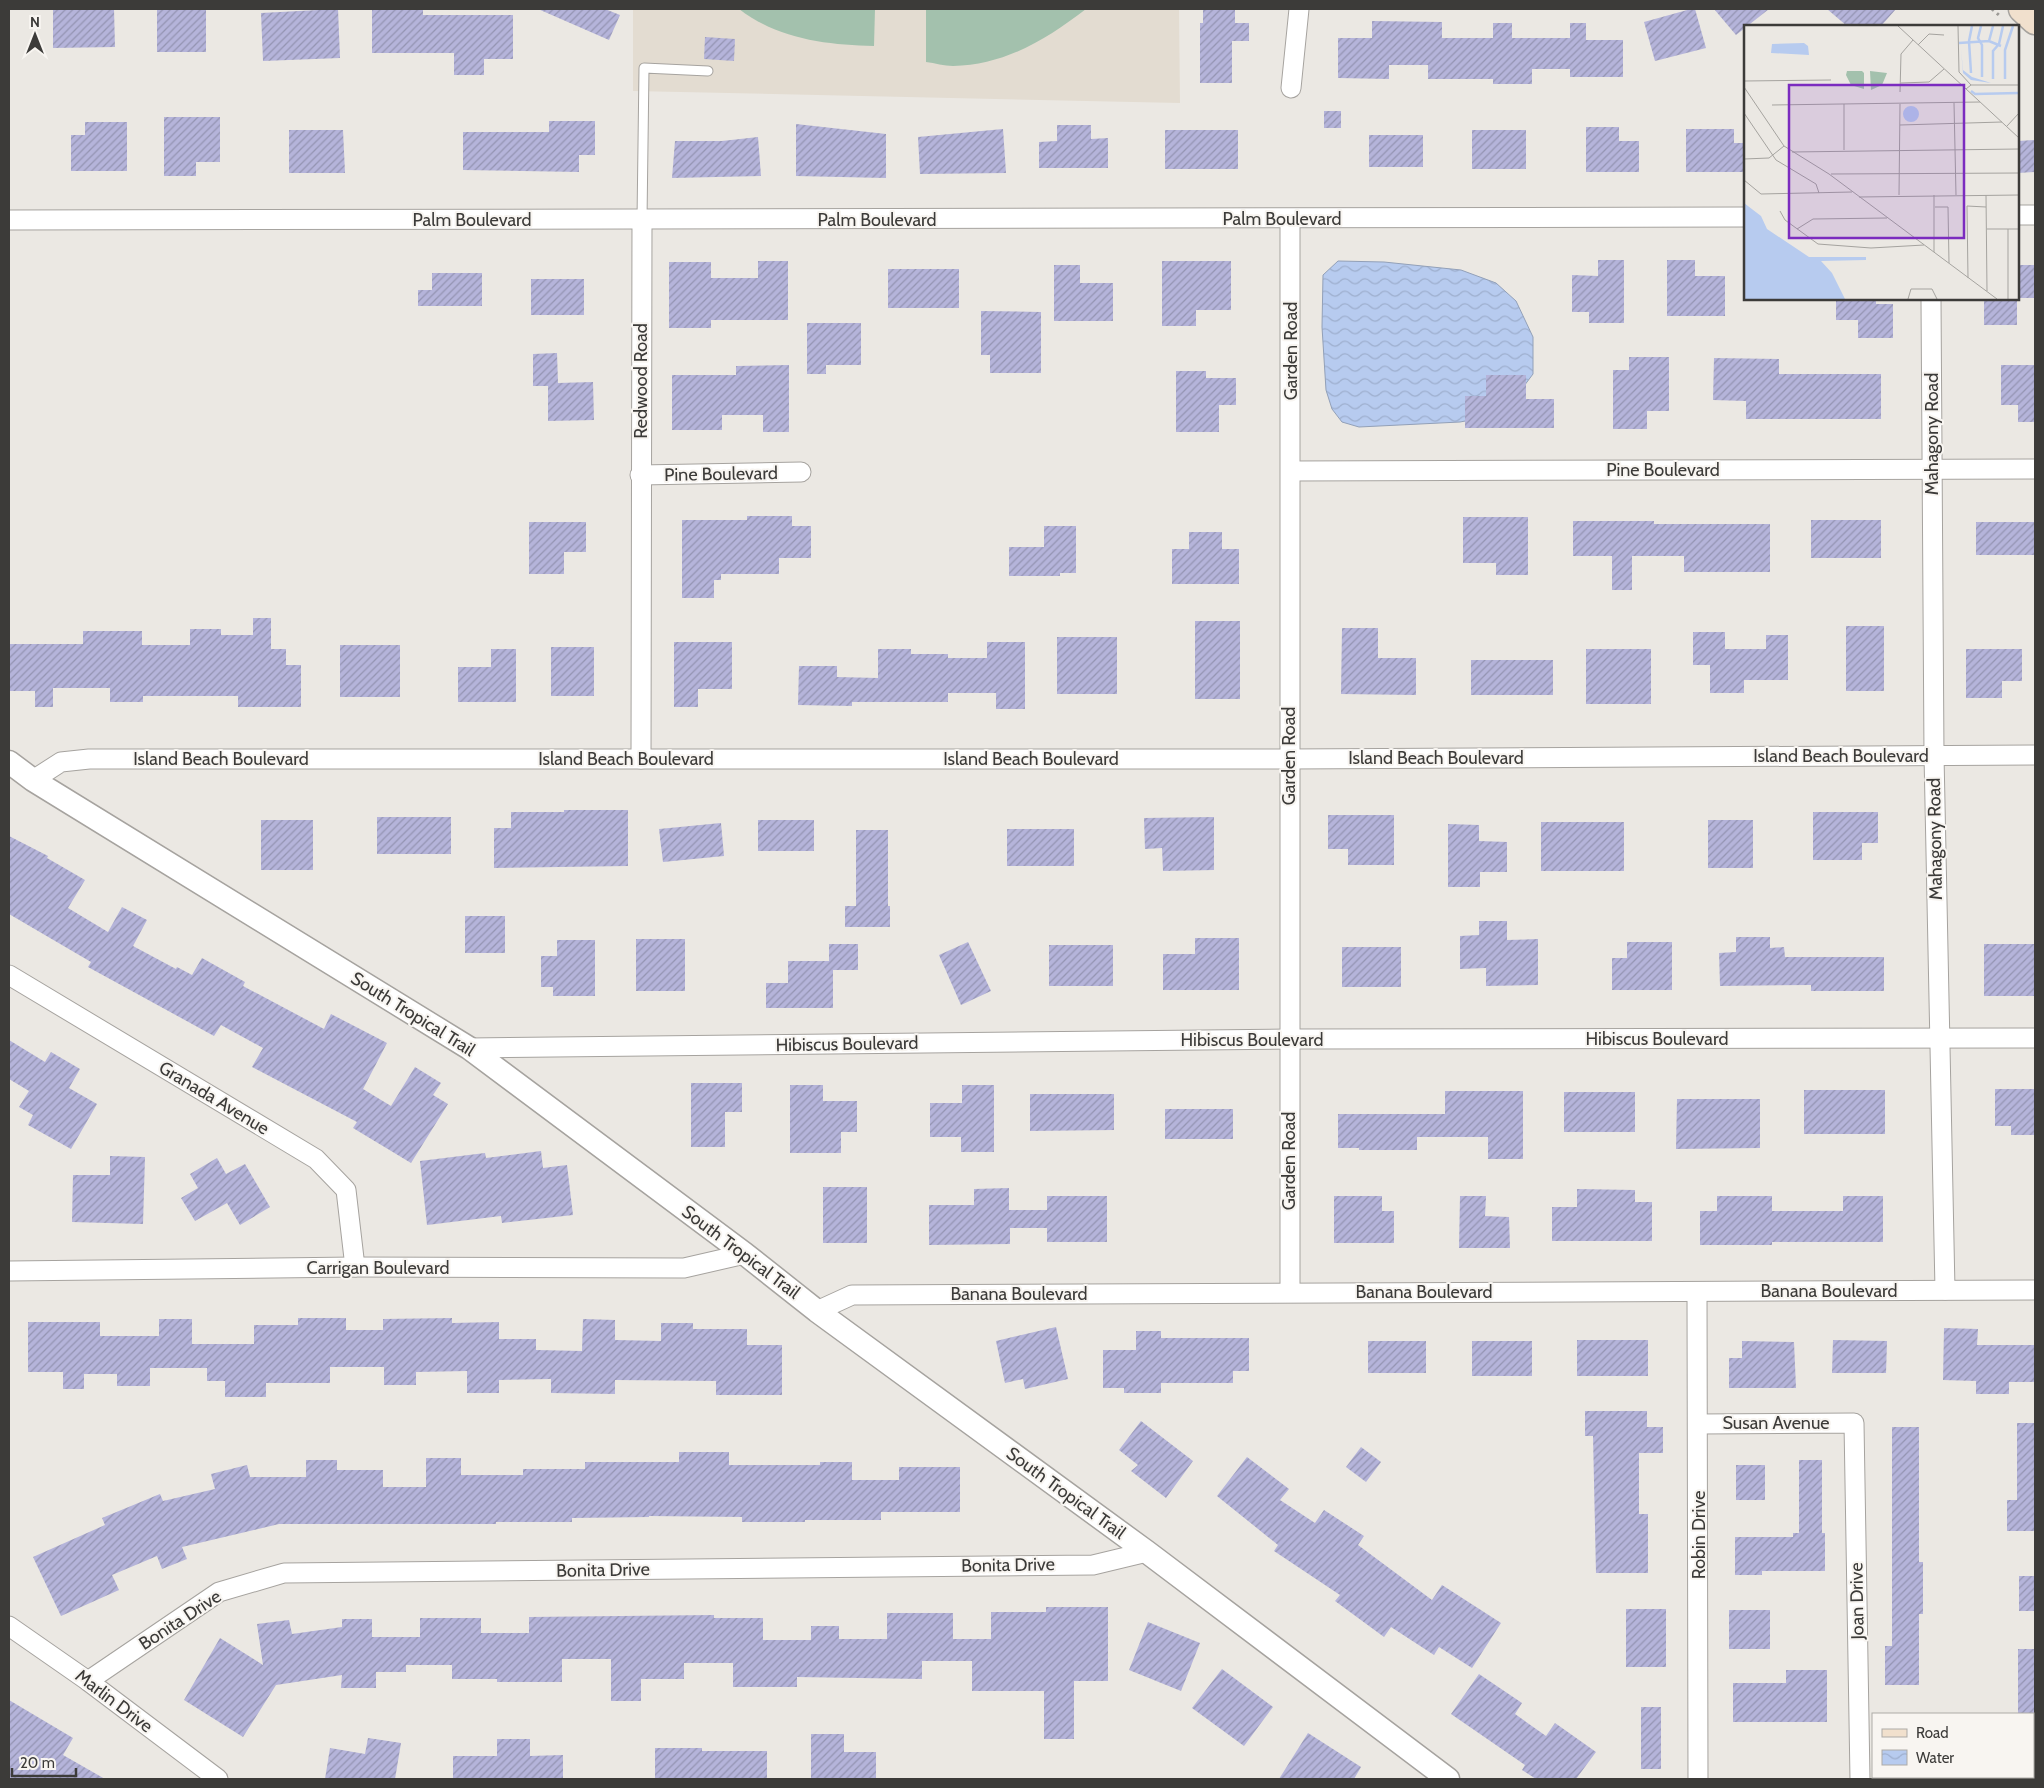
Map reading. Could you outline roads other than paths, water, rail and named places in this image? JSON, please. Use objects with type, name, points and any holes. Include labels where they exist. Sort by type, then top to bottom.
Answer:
[{"type":"main road","points":[[2022,9],[2035,20]]},
{"type":"street","points":[[1292,88],[1299,9]]},
{"type":"street","points":[[2019,215],[2035,215]]},
{"type":"street","name":"Palm Boulevard","points":[[9,220],[1290,220],[1744,217]]},
{"type":"street","name":"Redwood Road","points":[[641,758],[640,476],[642,220]]},
{"type":"street","name":"Garden Road","points":[[1290,220],[1290,1292]]},
{"type":"street","name":"Mahagony Road","points":[[1931,300],[1934,755],[1945,1290]]},
{"type":"street","name":"Pine Boulevard","points":[[1291,470],[2035,469]]},
{"type":"street","name":"Pine Boulevard","points":[[640,476],[801,472]]},
{"type":"street","name":"Island Beach Boulevard","points":[[33,780],[61,762],[89,759],[1289,759],[2035,755]]},
{"type":"street","name":"South Tropical Trail","points":[[9,762],[33,780],[469,1048],[745,1254],[817,1311],[1147,1552],[1448,1779]]},
{"type":"street","name":"Granada Avenue","points":[[9,975],[316,1159],[346,1190],[355,1267]]},
{"type":"street","name":"Hibiscus Boulevard","points":[[469,1048],[1289,1040],[2035,1038]]},
{"type":"street","name":"Carrigan Boulevard","points":[[9,1271],[355,1267],[684,1268],[745,1254]]},
{"type":"street","name":"Banana Boulevard","points":[[817,1311],[852,1296],[1290,1292],[2035,1290]]},
{"type":"street","name":"Robin Drive","points":[[1697,1292],[1699,1424],[1698,1779]]},
{"type":"street","name":"Susan Avenue","points":[[1699,1424],[1854,1423]]},
{"type":"street","name":"Joan Drive","points":[[1854,1423],[1860,1779]]},
{"type":"street","name":"Bonita Drive","points":[[88,1681],[219,1592],[284,1573],[1093,1565],[1147,1552]]},
{"type":"street","name":"Marlin Drive","points":[[9,1626],[88,1681],[218,1779]]},
{"type":"lane","name":"Redwood Road","points":[[642,220],[644,68],[708,71]]},
{"type":"water","points":[[1338,261],[1384,262],[1461,270],[1496,283],[1516,301],[1533,337],[1533,374],[1503,414],[1460,422],[1359,427],[1342,422],[1332,409],[1326,390],[1322,327],[1323,275]]}]
